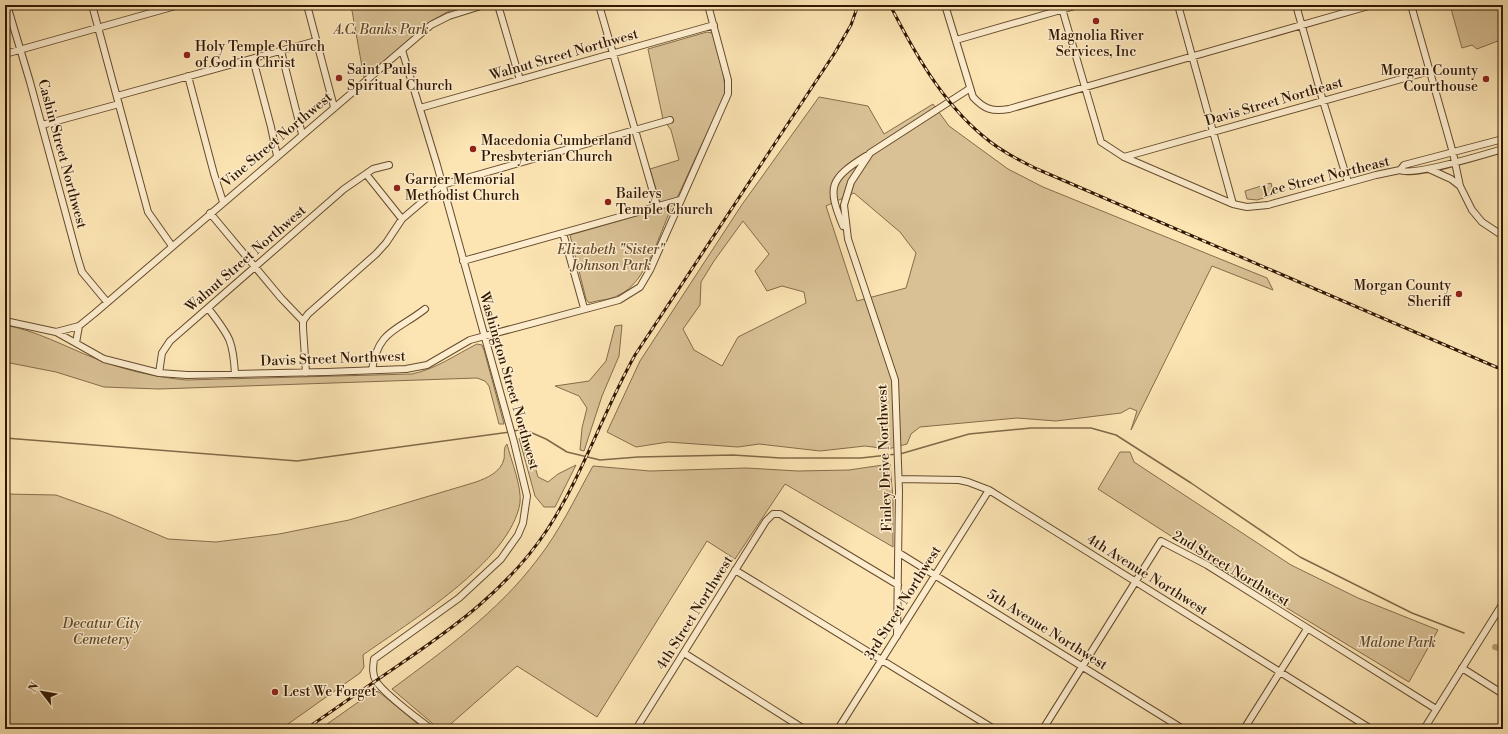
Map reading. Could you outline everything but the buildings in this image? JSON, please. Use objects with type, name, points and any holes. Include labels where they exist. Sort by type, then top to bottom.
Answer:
[{"type":"street","name":"Cashin Street Northwest","points":[[7,5],[21,50],[82,272],[107,302]]},
{"type":"street","points":[[92,5],[148,212],[172,246]]},
{"type":"street","points":[[5,54],[179,5]]},
{"type":"street","points":[[307,5],[334,107]]},
{"type":"street","name":"Vine Street Northwest","points":[[210,213],[437,21],[456,13],[484,5]]},
{"type":"street","points":[[498,5],[520,80]]},
{"type":"street","points":[[599,5],[658,206]]},
{"type":"street","name":"Davis Street Northwest","points":[[5,321],[56,332],[104,359],[159,373],[187,375],[306,373],[406,369],[427,365],[440,359],[463,343],[584,308],[619,300],[640,287],[650,270],[728,94],[728,80],[708,5]]},
{"type":"street","points":[[945,5],[969,89],[973,97],[988,109],[1002,110],[1372,5]]},
{"type":"street","points":[[956,40],[1061,7],[1078,5]]},
{"type":"street","points":[[1178,5],[1233,204]]},
{"type":"street","points":[[1296,5],[1348,182]]},
{"type":"street","points":[[1411,5],[1453,153],[1460,186],[1472,210],[1482,222],[1503,236]]},
{"type":"street","name":"Lee Street Northeast","points":[[1061,7],[1101,142],[1124,157],[1233,204],[1247,207],[1268,205],[1348,182],[1400,170],[1404,165],[1503,139]]},
{"type":"street","name":"Walnut Street Northwest","points":[[420,108],[714,25]]},
{"type":"street","points":[[117,96],[316,41]]},
{"type":"street","name":"Washington Street Northwest","points":[[402,50],[442,185],[514,442],[527,496],[523,523],[510,546],[486,574],[459,598],[374,659],[372,671],[379,684],[386,692],[431,729]]},
{"type":"street","points":[[281,51],[302,134]]},
{"type":"street","points":[[253,59],[277,156]]},
{"type":"street","name":"Davis Street Northeast","points":[[1124,157],[1430,71]]},
{"type":"street","points":[[188,76],[223,202]]},
{"type":"street","name":"Finley Drive Northwest","points":[[897,636],[899,479],[895,380],[832,194],[836,181],[845,170],[969,89]]},
{"type":"street","points":[[42,125],[119,104]]},
{"type":"street","points":[[306,373],[304,321],[308,314],[323,299],[376,254],[386,244],[402,219],[442,185],[670,120]]},
{"type":"street","name":"Lee Street Northeast","points":[[1400,170],[1404,173],[1429,168],[1503,149]]},
{"type":"street","name":"Finley Drive Northwest","points":[[848,239],[844,205],[848,189],[856,172],[870,154]]},
{"type":"street","name":"Walnut Street Northwest","points":[[159,373],[164,347],[344,189],[380,166],[389,165]]},
{"type":"street","points":[[1429,168],[1451,179],[1460,186]]},
{"type":"street","points":[[366,174],[402,219]]},
{"type":"street","points":[[463,261],[680,200]]},
{"type":"street","points":[[69,340],[79,326],[210,213],[295,314],[304,321]]},
{"type":"street","points":[[563,233],[584,308]]},
{"type":"street","points":[[208,308],[230,339],[233,347],[235,374]]},
{"type":"street","points":[[372,370],[377,350],[388,334],[424,309]]},
{"type":"street","points":[[56,332],[79,326]]},
{"type":"street","points":[[76,343],[79,326]]},
{"type":"street","name":"4th Avenue Northwest","points":[[899,479],[959,480],[989,490],[1279,673],[1371,729]]},
{"type":"street","name":"3rd Street Northwest","points":[[838,729],[989,490]]},
{"type":"street","name":"4th Street Northwest","points":[[636,729],[769,517],[776,513],[898,585]]},
{"type":"street","name":"2nd Street Northwest","points":[[1043,729],[1158,543],[1162,541],[1207,565],[1436,710]]},
{"type":"street","name":"5th Avenue Northwest","points":[[899,553],[1183,729]]},
{"type":"street","points":[[735,570],[994,729]]},
{"type":"street","points":[[1424,729],[1503,602]]},
{"type":"street","points":[[1244,729],[1307,629]]},
{"type":"street","points":[[684,653],[804,729]]},
{"type":"street","points":[[1462,668],[1503,694]]},
{"type":"green space","name":"A.C. Banks Park","points":[[351,5],[471,5],[451,10],[431,21],[364,78]]},
{"type":"green space","points":[[1450,5],[1503,5],[1503,39],[1477,49],[1472,45],[1462,48]]},
{"type":"green space","points":[[707,32],[712,33],[717,48],[723,71],[725,94],[677,198],[660,203],[650,169],[679,160],[671,130],[663,119],[648,49]]},
{"type":"green space","points":[[819,97],[868,106],[884,134],[933,104],[949,126],[1008,169],[1043,187],[1267,278],[1273,290],[1212,266],[1131,430],[1137,411],[1130,408],[1121,413],[1056,421],[1017,418],[920,427],[911,434],[907,444],[888,449],[865,446],[820,451],[759,444],[738,447],[668,442],[636,447],[607,432],[640,361],[741,206]],"holes":[[[854,193],[900,232],[916,253],[906,288],[857,301],[826,206]],[[743,221],[769,254],[755,271],[767,291],[782,286],[804,292],[806,303],[738,337],[722,366],[694,350],[683,329],[700,305],[701,282],[714,261]]]},
{"type":"green space","points":[[1271,183],[1274,195],[1257,200],[1247,199],[1245,191]]},
{"type":"green space","name":"Elizabeth \"Sister\" Johnson Park","points":[[668,207],[671,209],[651,257],[637,280],[619,295],[589,303],[586,299],[570,235]]},
{"type":"green space","points":[[5,325],[39,335],[117,366],[151,375],[186,380],[412,374],[429,369],[477,344],[482,345],[484,350],[504,424],[499,424],[489,386],[485,381],[477,378],[159,389],[104,387],[56,372],[5,362]]},
{"type":"green space","points":[[622,325],[619,356],[602,396],[584,451],[580,450],[582,428],[587,408],[579,396],[555,386],[589,381],[606,361],[615,326]]},
{"type":"green space","points":[[519,438],[527,439],[538,477],[548,482],[558,474],[576,465],[555,507],[544,507],[535,496]]},
{"type":"green space","name":"Decatur City Cemetery","points":[[507,444],[518,482],[520,503],[512,525],[498,547],[455,589],[406,626],[363,655],[364,667],[360,673],[281,729],[5,729],[5,494],[56,495],[109,514],[168,539],[216,542],[279,534],[349,520],[476,482],[489,476],[500,468],[504,459]]},
{"type":"green space","name":"Malone Park","points":[[1120,452],[1130,452],[1134,462],[1291,565],[1358,598],[1438,630],[1409,682],[1219,567],[1098,489]]},
{"type":"green space","points":[[890,464],[893,499],[893,547],[785,484],[735,559],[707,541],[597,717],[517,666],[445,729],[439,729],[392,689],[469,630],[522,579],[553,538],[593,466],[650,471],[746,468],[798,471],[849,470]]},
{"type":"green space","points":[[374,691],[379,692],[424,729],[320,729]]},
{"type":"waterway","points":[[900,454],[969,434],[1031,428],[1091,428],[1116,435],[1191,483],[1300,557],[1412,613],[1464,633]]},
{"type":"waterway","points":[[514,431],[523,429],[546,439],[567,452],[600,460],[638,457],[733,455],[780,458],[861,458],[897,454]]},
{"type":"waterway","points":[[5,438],[297,461],[510,432]]},
{"type":"waterway","points":[[1495,647],[1503,649]]},
{"type":"railway","points":[[306,729],[459,622],[497,589],[532,551],[560,509],[635,355],[834,54],[851,25],[858,5]]},
{"type":"railway","points":[[890,5],[919,58],[942,92],[968,123],[989,141],[1009,154],[1037,169],[1503,370]]},
{"type":"place","name":"Magnolia River Services, Inc","points":[[1096,21]]},
{"type":"place","name":"Holy Temple Church of God in Christ","points":[[187,55]]},
{"type":"place","name":"Saint Pauls Spiritual Church","points":[[339,78]]},
{"type":"place","name":"Morgan County Courthouse","points":[[1486,79]]},
{"type":"place","name":"Macedonia Cumberland Presbyterian Church","points":[[473,149]]},
{"type":"place","name":"Garner Memorial Methodist Church","points":[[397,188]]},
{"type":"place","name":"Baileys Temple Church","points":[[608,202]]},
{"type":"place","name":"Morgan County Sheriff","points":[[1459,294]]},
{"type":"place","name":"Lest We Forget","points":[[275,692]]}]
